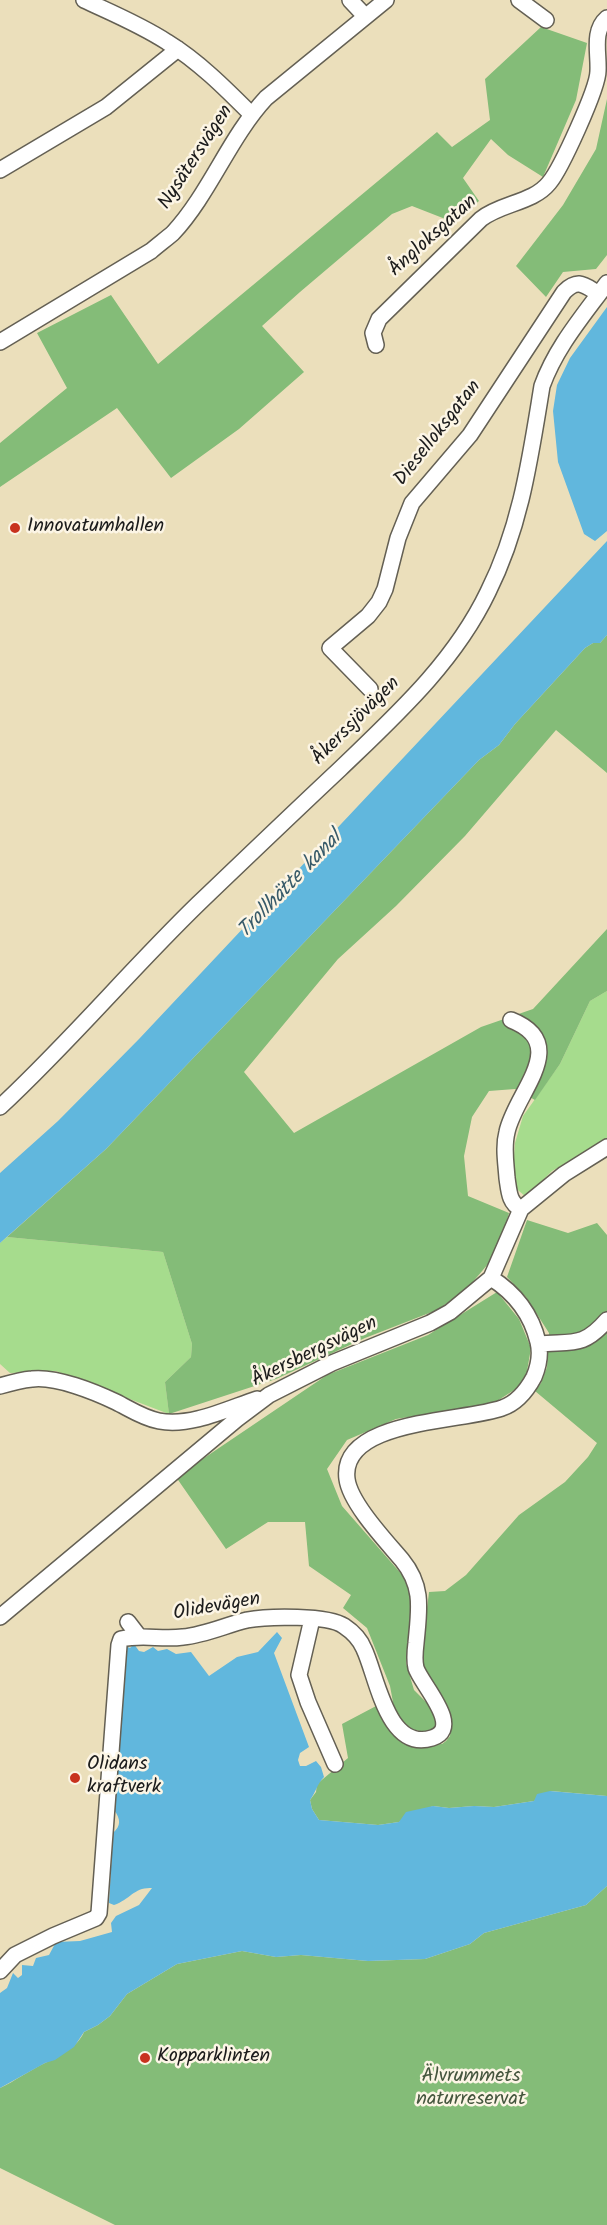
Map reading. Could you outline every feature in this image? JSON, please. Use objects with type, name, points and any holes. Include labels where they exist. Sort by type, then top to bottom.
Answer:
[{"type":"street","points":[[84,0],[109,5],[178,49],[251,114]]},
{"type":"street","points":[[350,0],[364,16]]},
{"type":"street","name":"Nysätersvägen","points":[[0,342],[151,251],[172,234],[193,208],[251,114],[266,98],[386,0]]},
{"type":"street","points":[[519,0],[546,20]]},
{"type":"street","name":"Ångloksgatan","points":[[376,345],[373,333],[379,318],[481,219],[500,207],[539,192],[552,180],[593,94],[598,70],[598,35],[600,27],[607,18]]},
{"type":"street","points":[[0,170],[106,107],[178,49]]},
{"type":"street","name":"Dieselloksgatan","points":[[370,689],[330,648],[368,616],[379,602],[385,589],[398,538],[412,503],[470,435],[564,292],[571,285],[582,284],[603,289]]},
{"type":"street","name":"Åkerssjövägen","points":[[0,1107],[173,929],[406,704],[451,653],[488,593],[510,542],[523,496],[541,393],[547,374],[559,350],[603,289]]},
{"type":"street","points":[[511,1020],[524,1025],[533,1033],[539,1046],[538,1060],[507,1130],[504,1149],[509,1195],[514,1205],[521,1209]]},
{"type":"street","name":"Åkersbergsvägen","points":[[0,1617],[228,1426],[269,1395],[332,1363],[430,1323],[450,1312],[490,1278],[521,1209],[564,1174],[607,1147]]},
{"type":"street","name":"Olidevägen","points":[[138,1635],[184,1637],[248,1620],[312,1619],[339,1623],[357,1637],[364,1649],[387,1713],[400,1730],[419,1738],[431,1738],[439,1734],[443,1728],[442,1709],[425,1687],[415,1665],[418,1592],[413,1576],[382,1538],[354,1497],[348,1484],[347,1462],[358,1448],[383,1434],[423,1422],[503,1408],[528,1389],[537,1368],[539,1344],[532,1323],[518,1299],[508,1289],[490,1278]]},
{"type":"street","points":[[539,1344],[556,1342],[572,1344],[584,1340],[598,1331],[607,1320]]},
{"type":"street","points":[[0,1386],[33,1378],[53,1381],[105,1397],[158,1421],[179,1422],[202,1417],[269,1395]]},
{"type":"street","points":[[312,1619],[299,1675],[335,1764]]},
{"type":"street","points":[[0,1971],[15,1955],[96,1918],[99,1913],[119,1645],[121,1639],[138,1635],[128,1622]]},
{"type":"green space","points":[[541,27],[587,43],[576,100],[543,177],[508,155],[491,139],[463,178],[479,201],[453,222],[412,206],[392,214],[262,326],[304,372],[239,429],[171,478],[117,408],[0,487],[0,443],[67,388],[37,333],[111,295],[158,364],[437,132],[452,147],[490,120],[485,79]]},
{"type":"green space","points":[[607,99],[607,255],[596,269],[563,272],[546,297],[516,266],[563,205],[596,149]]},
{"type":"green space","points":[[607,635],[607,773],[556,730],[465,836],[396,906],[338,959],[244,1072],[294,1133],[481,1027],[533,1009],[607,929],[607,991],[590,1001],[560,1064],[535,1100],[515,1089],[489,1091],[472,1117],[464,1156],[468,1196],[509,1213],[503,1234],[488,1264],[466,1290],[437,1310],[365,1338],[276,1379],[169,1414],[165,1382],[191,1357],[192,1344],[163,1252],[7,1237],[106,1149],[479,760],[499,745],[515,724],[585,648],[593,643],[600,643]]},
{"type":"green space","points":[[607,991],[607,1140],[552,1171],[526,1197],[512,1185],[515,1143],[523,1116],[560,1064],[590,1001]]},
{"type":"green space","points":[[527,1220],[568,1233],[597,1223],[607,1235],[607,1796],[551,1791],[534,1801],[494,1807],[433,1806],[399,1822],[378,1825],[319,1820],[312,1809],[310,1800],[316,1792],[317,1784],[348,1758],[342,1724],[378,1705],[429,1745],[442,1744],[450,1736],[448,1710],[438,1701],[421,1660],[429,1592],[445,1591],[466,1575],[519,1515],[565,1482],[588,1457],[597,1443],[535,1391],[547,1367],[549,1333],[526,1297],[507,1277]]},
{"type":"green space","points":[[7,1237],[163,1252],[192,1344],[191,1357],[165,1382],[169,1414],[56,1371],[10,1373],[0,1364],[0,1243]]},
{"type":"green space","points":[[497,1292],[519,1319],[531,1348],[525,1383],[494,1403],[396,1419],[347,1440],[327,1469],[342,1506],[411,1585],[411,1622],[406,1663],[414,1690],[435,1711],[438,1728],[426,1732],[410,1729],[395,1713],[390,1686],[367,1628],[343,1608],[351,1595],[309,1566],[305,1522],[268,1522],[226,1549],[176,1477],[327,1375],[428,1335]]},
{"type":"green space","name":"Älvrummets naturreservat","points":[[607,1886],[607,2225],[115,2225],[0,2168],[0,2088],[68,2050],[84,2032],[110,2016],[127,1994],[177,1964],[242,1951],[276,1957],[301,1955],[368,1961],[425,1959],[470,1944],[484,1933],[586,1905]]},
{"type":"water","points":[[607,307],[607,531],[595,541],[584,534],[558,462],[553,411],[557,385],[570,358]]},
{"type":"water","name":"Trollhätte kanal","points":[[607,541],[607,635],[600,643],[593,643],[585,648],[515,724],[499,745],[479,760],[106,1149],[0,1243],[0,1173],[58,1121],[139,1039]]},
{"type":"water","points":[[277,1632],[282,1638],[274,1653],[309,1747],[300,1753],[298,1760],[300,1766],[316,1761],[324,1777],[310,1800],[312,1809],[319,1820],[378,1825],[399,1822],[406,1812],[433,1806],[494,1807],[534,1801],[537,1794],[550,1791],[607,1796],[607,1886],[586,1905],[484,1933],[470,1944],[425,1959],[368,1961],[301,1955],[276,1957],[242,1951],[177,1964],[127,1994],[110,2016],[84,2032],[74,2047],[55,2060],[45,2063],[0,2088],[0,1993],[7,1988],[13,1973],[18,1978],[22,1975],[22,1965],[33,1966],[36,1958],[49,1955],[56,1942],[80,1941],[112,1932],[111,1923],[116,1916],[139,1905],[152,1888],[141,1889],[120,1903],[114,1905],[109,1903],[113,1833],[118,1828],[119,1822],[114,1810],[126,1657],[124,1645],[130,1648],[134,1644],[139,1651],[144,1652],[153,1647],[158,1651],[167,1649],[176,1654],[191,1652],[209,1676],[237,1657],[258,1652]]},
{"type":"place","name":"Innovatumhallen","points":[[15,528]]},
{"type":"place","name":"Olidans kraftverk","points":[[75,1778]]},
{"type":"place","name":"Kopparklinten","points":[[145,2058]]}]
